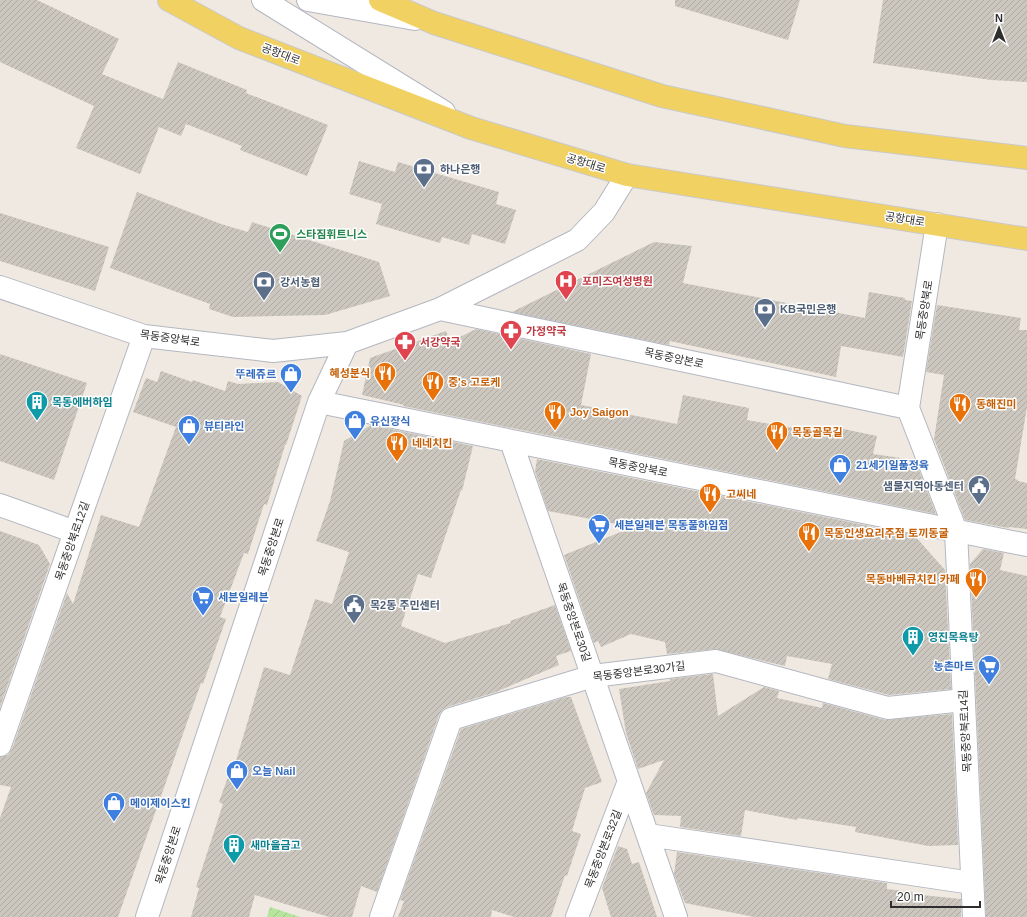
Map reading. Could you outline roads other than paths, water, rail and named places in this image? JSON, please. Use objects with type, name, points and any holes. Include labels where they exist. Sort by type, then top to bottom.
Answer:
[{"type":"main road","name":"공항대로","points":[[169,0],[239,38],[471,128],[627,175],[1027,239]]},
{"type":"main road","points":[[380,0],[434,23],[662,96],[845,136],[1027,158]]},
{"type":"street","points":[[263,0],[471,128]]},
{"type":"street","points":[[308,0],[434,23]]},
{"type":"street","points":[[347,343],[440,309],[577,240],[604,212],[627,175]]},
{"type":"street","name":"목동중앙북로","points":[[908,408],[937,224]]},
{"type":"street","points":[[1002,234],[1027,232]]},
{"type":"street","name":"목동중앙북로","points":[[0,287],[144,336],[273,351],[347,343]]},
{"type":"street","name":"목동중앙본로","points":[[440,309],[908,408]]},
{"type":"street","name":"목동중앙북로12길","points":[[0,745],[4,722],[75,532],[144,336]]},
{"type":"street","name":"목동중앙본로","points":[[147,917],[319,402],[347,343]]},
{"type":"street","name":"목동중앙북로","points":[[319,402],[1027,545]]},
{"type":"street","points":[[908,408],[956,531]]},
{"type":"street","name":"목동중앙본로30길","points":[[511,441],[676,917]]},
{"type":"street","points":[[0,505],[75,532]]},
{"type":"street","name":"목동중앙북로14길","points":[[956,531],[974,917]]},
{"type":"street","name":"목동중앙본로30가길","points":[[381,917],[451,719],[593,676],[716,661],[888,708],[964,700]]},
{"type":"street","name":"목동중앙본로32길","points":[[578,917],[629,781]]},
{"type":"street","points":[[648,834],[972,883]]},
{"type":"place","name":"하나은행","points":[[424,188]]},
{"type":"place","name":"스타짐휘트니스","points":[[280,254]]},
{"type":"place","name":"포미즈여성병원","points":[[566,300]]},
{"type":"place","name":"강서농협","points":[[264,302]]},
{"type":"place","name":"KB국민은행","points":[[765,328]]},
{"type":"place","name":"가정약국","points":[[511,350]]},
{"type":"place","name":"서강약국","points":[[405,362]]},
{"type":"place","name":"혜성분식","points":[[385,392]]},
{"type":"place","name":"뚜레쥬르","points":[[291,394]]},
{"type":"place","name":"중's 고로케","points":[[433,402]]},
{"type":"place","name":"목동에버하임","points":[[37,422]]},
{"type":"place","name":"동해진미","points":[[960,424]]},
{"type":"place","name":"Joy Saigon","points":[[555,432]]},
{"type":"place","name":"유신장식","points":[[355,440]]},
{"type":"place","name":"뷰티라인","points":[[189,446]]},
{"type":"place","name":"목동골목길","points":[[777,452]]},
{"type":"place","name":"네네치킨","points":[[397,462]]},
{"type":"place","name":"21세기일품정육","points":[[840,484]]},
{"type":"place","name":"샘물지역아동센터","points":[[979,506]]},
{"type":"place","name":"고씨네","points":[[710,514]]},
{"type":"place","name":"세븐일레븐 목동풀하임점","points":[[599,544]]},
{"type":"place","name":"목동인생요리주점 토끼동굴","points":[[809,552]]},
{"type":"place","name":"목동바베큐치킨 카페","points":[[976,598]]},
{"type":"place","name":"세븐일레븐","points":[[203,616]]},
{"type":"place","name":"목2동 주민센터","points":[[354,624]]},
{"type":"place","name":"영진목욕탕","points":[[913,656]]},
{"type":"place","name":"농촌마트","points":[[989,686]]},
{"type":"place","name":"오늘 Nail","points":[[237,790]]},
{"type":"place","name":"메이제이스킨","points":[[114,822]]},
{"type":"place","name":"새마을금고","points":[[234,864]]}]
